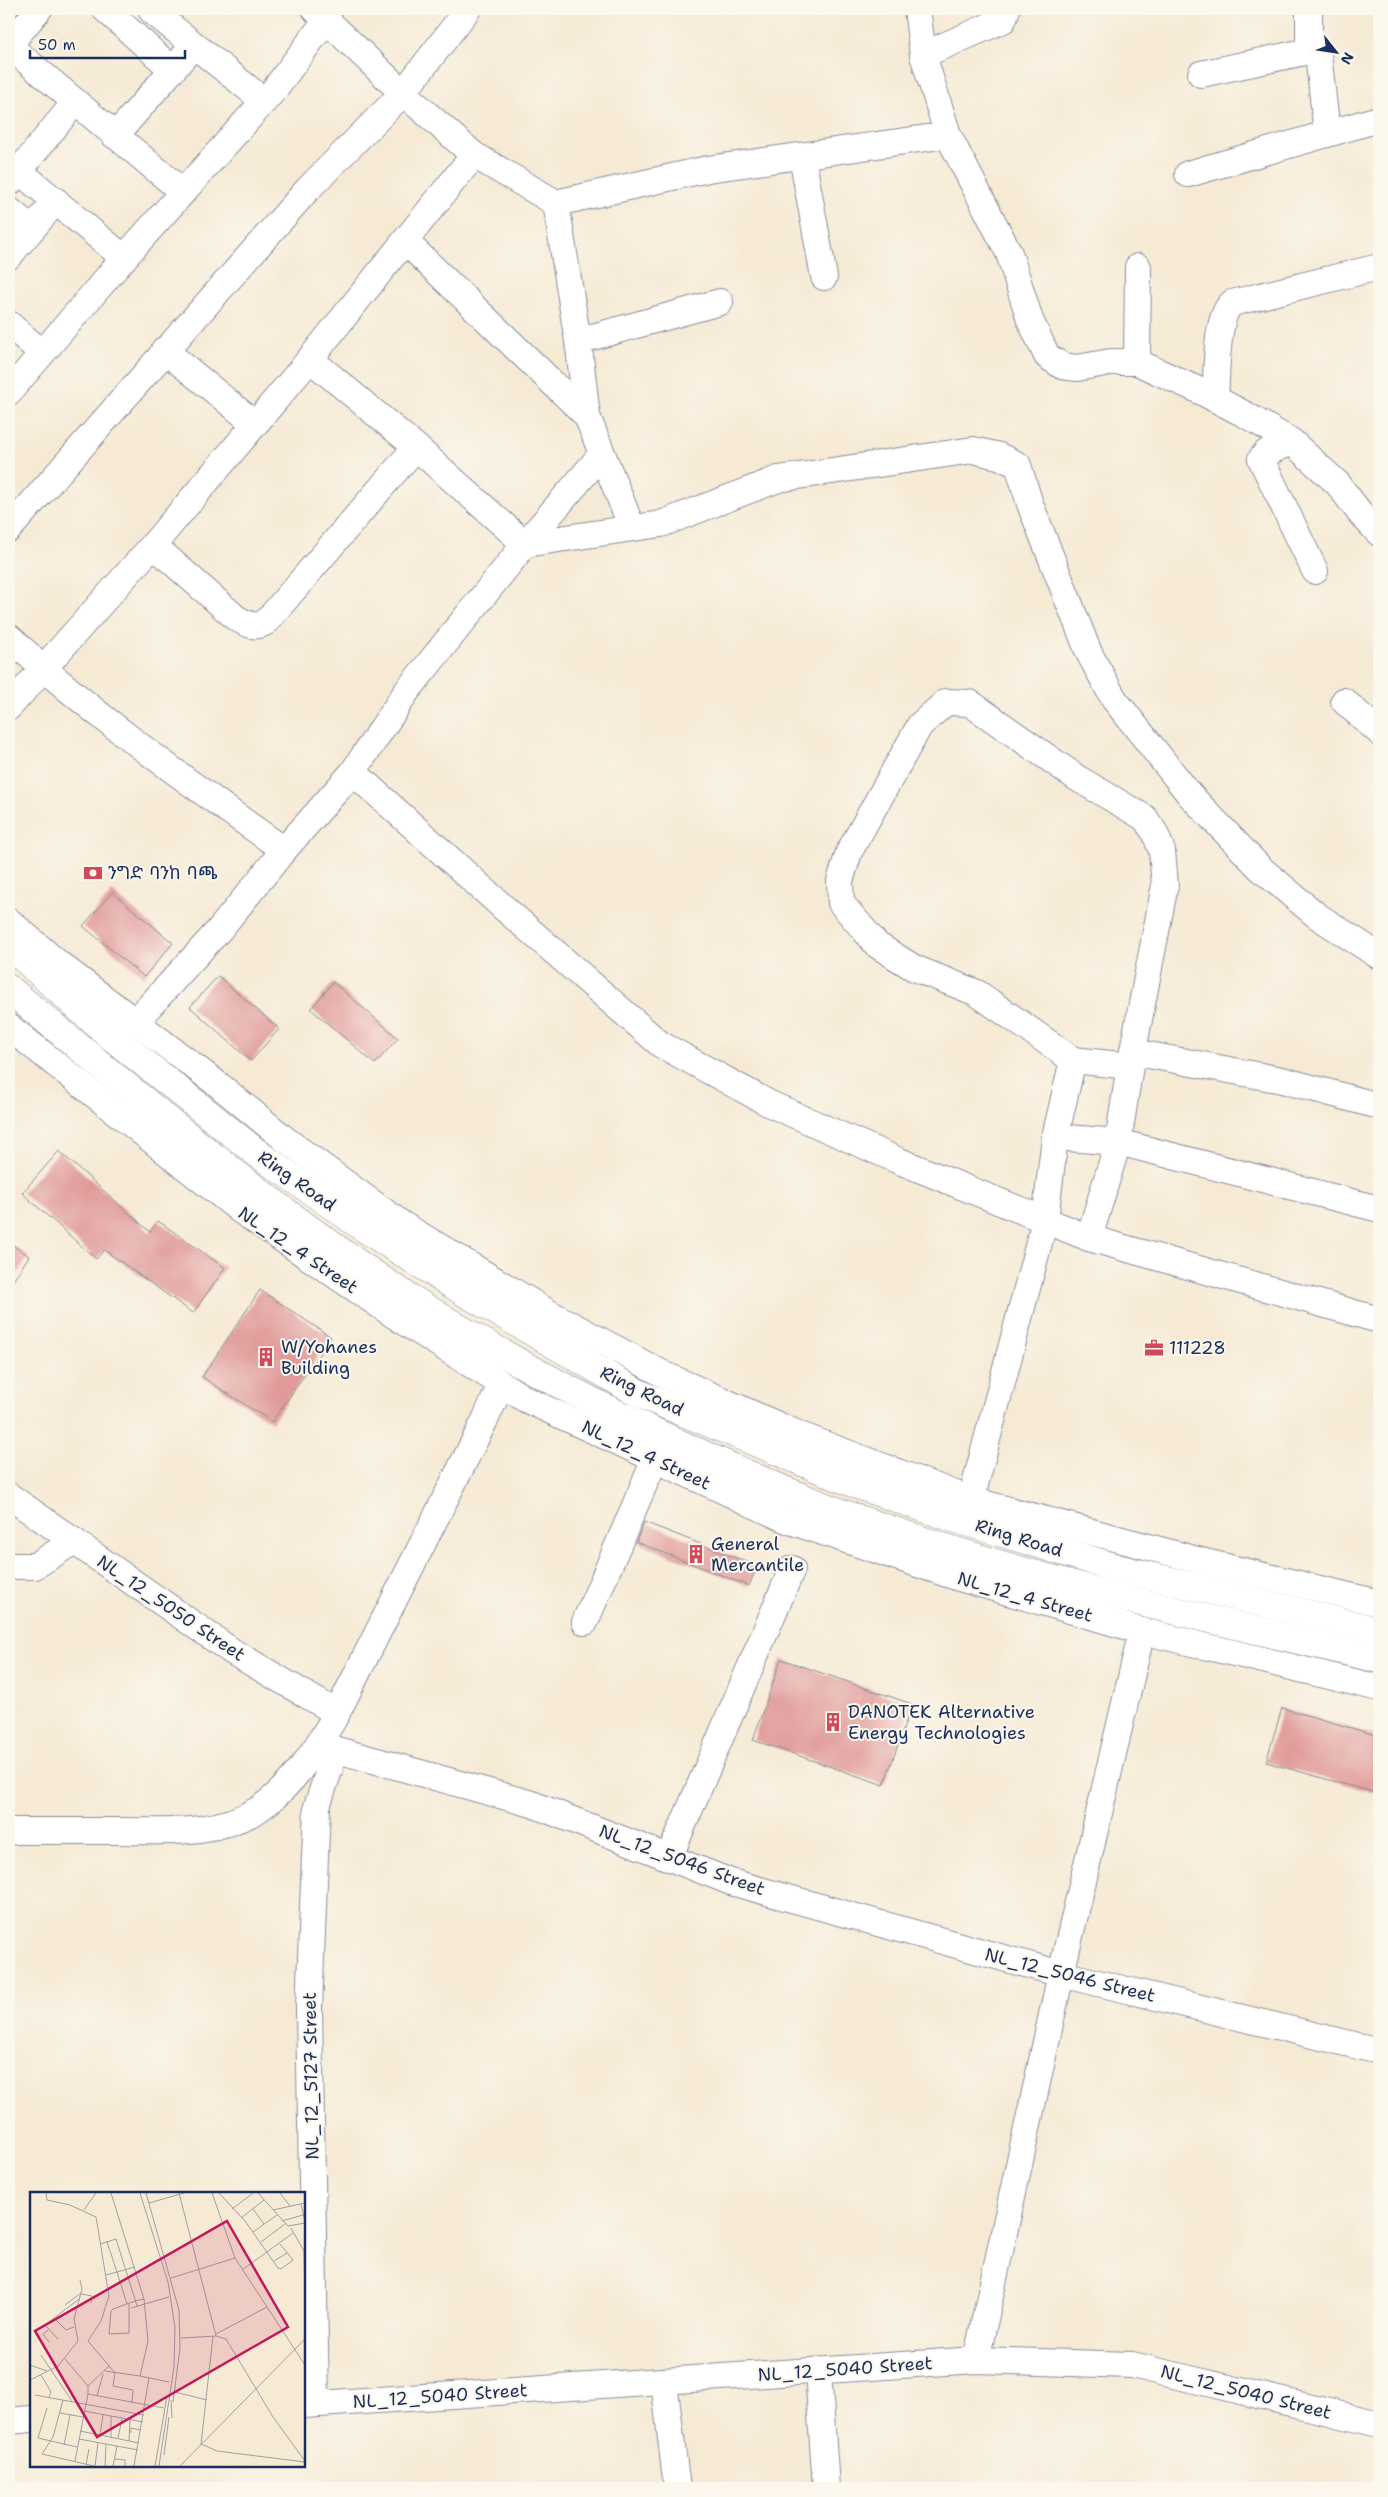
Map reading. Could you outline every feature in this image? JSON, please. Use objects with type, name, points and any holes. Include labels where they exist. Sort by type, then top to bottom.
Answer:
[{"type":"highway","name":"Ring Road","points":[[9,945],[107,1033],[257,1152],[364,1228],[467,1294],[640,1394],[858,1485],[947,1516],[1117,1568],[1379,1631]]},
{"type":"highway","name":"Ring Road","points":[[9,989],[236,1177],[411,1298],[597,1406],[820,1505],[970,1556],[1103,1594],[1379,1659]]},
{"type":"street","points":[[40,9],[9,46],[183,192]]},
{"type":"street","points":[[105,9],[173,70]]},
{"type":"street","points":[[9,529],[164,350],[307,190],[402,93],[468,9]]},
{"type":"street","points":[[917,9],[923,55],[948,135],[1009,253],[1030,320],[1047,356],[1062,366],[1077,368],[1112,362],[1136,362],[1215,399],[1292,442],[1338,484],[1360,513],[1379,533]]},
{"type":"street","points":[[923,55],[1003,20],[1006,9]]},
{"type":"street","points":[[1309,9],[1309,51]]},
{"type":"street","points":[[132,32],[153,10],[264,101]]},
{"type":"street","points":[[9,392],[41,352],[264,101],[321,14],[402,93],[474,155],[556,203],[708,169],[948,135]]},
{"type":"street","points":[[115,136],[194,45]]},
{"type":"street","points":[[1200,74],[1309,51],[1318,54],[1327,134]]},
{"type":"street","points":[[75,102],[14,177],[56,201],[124,258]]},
{"type":"street","points":[[1188,174],[1379,119]]},
{"type":"street","points":[[9,707],[153,544],[310,359],[474,155]]},
{"type":"street","points":[[802,156],[824,277]]},
{"type":"street","points":[[9,256],[56,201]]},
{"type":"street","points":[[556,203],[578,341],[587,416],[632,528]]},
{"type":"street","points":[[9,210],[32,229]]},
{"type":"street","points":[[405,241],[587,416]]},
{"type":"street","points":[[1136,362],[1138,267]]},
{"type":"street","points":[[1215,399],[1221,323],[1226,308],[1232,303],[1379,267]]},
{"type":"street","points":[[578,341],[720,302]]},
{"type":"street","points":[[9,324],[41,352]]},
{"type":"street","points":[[164,350],[254,423]]},
{"type":"street","points":[[310,359],[416,447],[525,544]]},
{"type":"street","points":[[1292,442],[1266,453],[1261,459],[1315,571]]},
{"type":"street","points":[[153,544],[236,618],[249,625],[259,626],[266,622],[416,447]]},
{"type":"street","points":[[525,544],[661,524],[778,480],[974,450],[999,456],[1018,465],[1030,504],[1090,653],[1114,699],[1190,795],[1260,868],[1316,915],[1379,956]]},
{"type":"street","points":[[135,1022],[220,929],[284,850],[354,772],[407,691],[525,544],[602,454]]},
{"type":"street","points":[[9,637],[42,668],[199,790],[284,850]]},
{"type":"street","points":[[1344,701],[1379,732]]},
{"type":"street","points":[[1089,1238],[1118,1142],[1132,1059],[1165,885],[1162,851],[1155,833],[1145,818],[1077,778],[970,703],[946,702],[920,725],[849,852],[840,881],[842,904],[877,945],[914,968],[977,993],[1073,1060],[1132,1059],[1282,1080],[1379,1106]]},
{"type":"street","points":[[354,772],[504,908],[660,1044],[770,1104],[897,1160],[1089,1238],[1379,1320]]},
{"type":"street","points":[[9,921],[59,964],[220,1086],[286,1140],[403,1225],[551,1314],[674,1379],[800,1435],[971,1500],[1210,1564],[1379,1603]]},
{"type":"street","name":"NL_12_4 Street","points":[[9,1026],[241,1212],[500,1385],[525,1399],[787,1520],[956,1577],[1142,1631],[1379,1688]]},
{"type":"street","points":[[971,1500],[1045,1220],[1055,1137],[1073,1060]]},
{"type":"street","points":[[1055,1137],[1118,1142],[1379,1209]]},
{"type":"street","points":[[9,1831],[184,1831],[231,1823],[259,1808],[328,1748],[337,1713],[485,1420],[500,1385]]},
{"type":"street","points":[[585,1622],[655,1460]]},
{"type":"street","name":"NL_12_5050 Street","points":[[9,1496],[233,1652],[337,1713]]},
{"type":"street","points":[[9,1566],[35,1566],[74,1541]]},
{"type":"street","points":[[669,1858],[792,1569]]},
{"type":"street","points":[[976,2360],[1060,1974],[1142,1631]]},
{"type":"street","name":"NL_12_5046 Street","points":[[328,1748],[532,1804],[731,1882],[1060,1974],[1379,2051]]},
{"type":"street","name":"NL_12_5127 Street","points":[[310,2404],[310,1998],[317,1806],[328,1748]]},
{"type":"street","name":"NL_12_5040 Street","points":[[310,2404],[976,2360],[1132,2365],[1379,2424]]},
{"type":"street","points":[[818,2371],[826,2488]]},
{"type":"street","points":[[664,2381],[677,2488]]},
{"type":"street","points":[[9,2421],[30,2419]]},
{"type":"building","points":[[112,892],[173,943],[144,977],[83,926]]},
{"type":"building","points":[[218,976],[279,1029],[251,1061],[190,1007]]},
{"type":"building","points":[[333,982],[398,1038],[375,1064],[311,1009]]},
{"type":"building","points":[[59,1151],[150,1232],[158,1221],[225,1268],[193,1313],[104,1250],[96,1259],[22,1193]]},
{"type":"building","points":[[9,1243],[29,1256],[9,1287]]},
{"type":"building","name":"W/Yohanes Building","points":[[260,1290],[331,1337],[272,1422],[202,1377]]},
{"type":"building","name":"General Mercantile","points":[[644,1522],[757,1566],[749,1586],[636,1542]]},
{"type":"building","name":"DANOTEK Alternative Energy Technologies","points":[[781,1659],[912,1704],[884,1785],[753,1740]]},
{"type":"building","points":[[1282,1708],[1379,1736],[1379,1779],[1375,1793],[1266,1762]]},
{"type":"place","name":"ንግድ ባንከ ባጫ","points":[[93,873]]},
{"type":"place","name":"111228","points":[[1154,1348]]},
{"type":"place","name":"W/Yohanes Building","points":[[266,1357]]},
{"type":"place","name":"General Mercantile","points":[[696,1554]]},
{"type":"place","name":"DANOTEK Alternative Energy Technologies","points":[[833,1722]]}]
